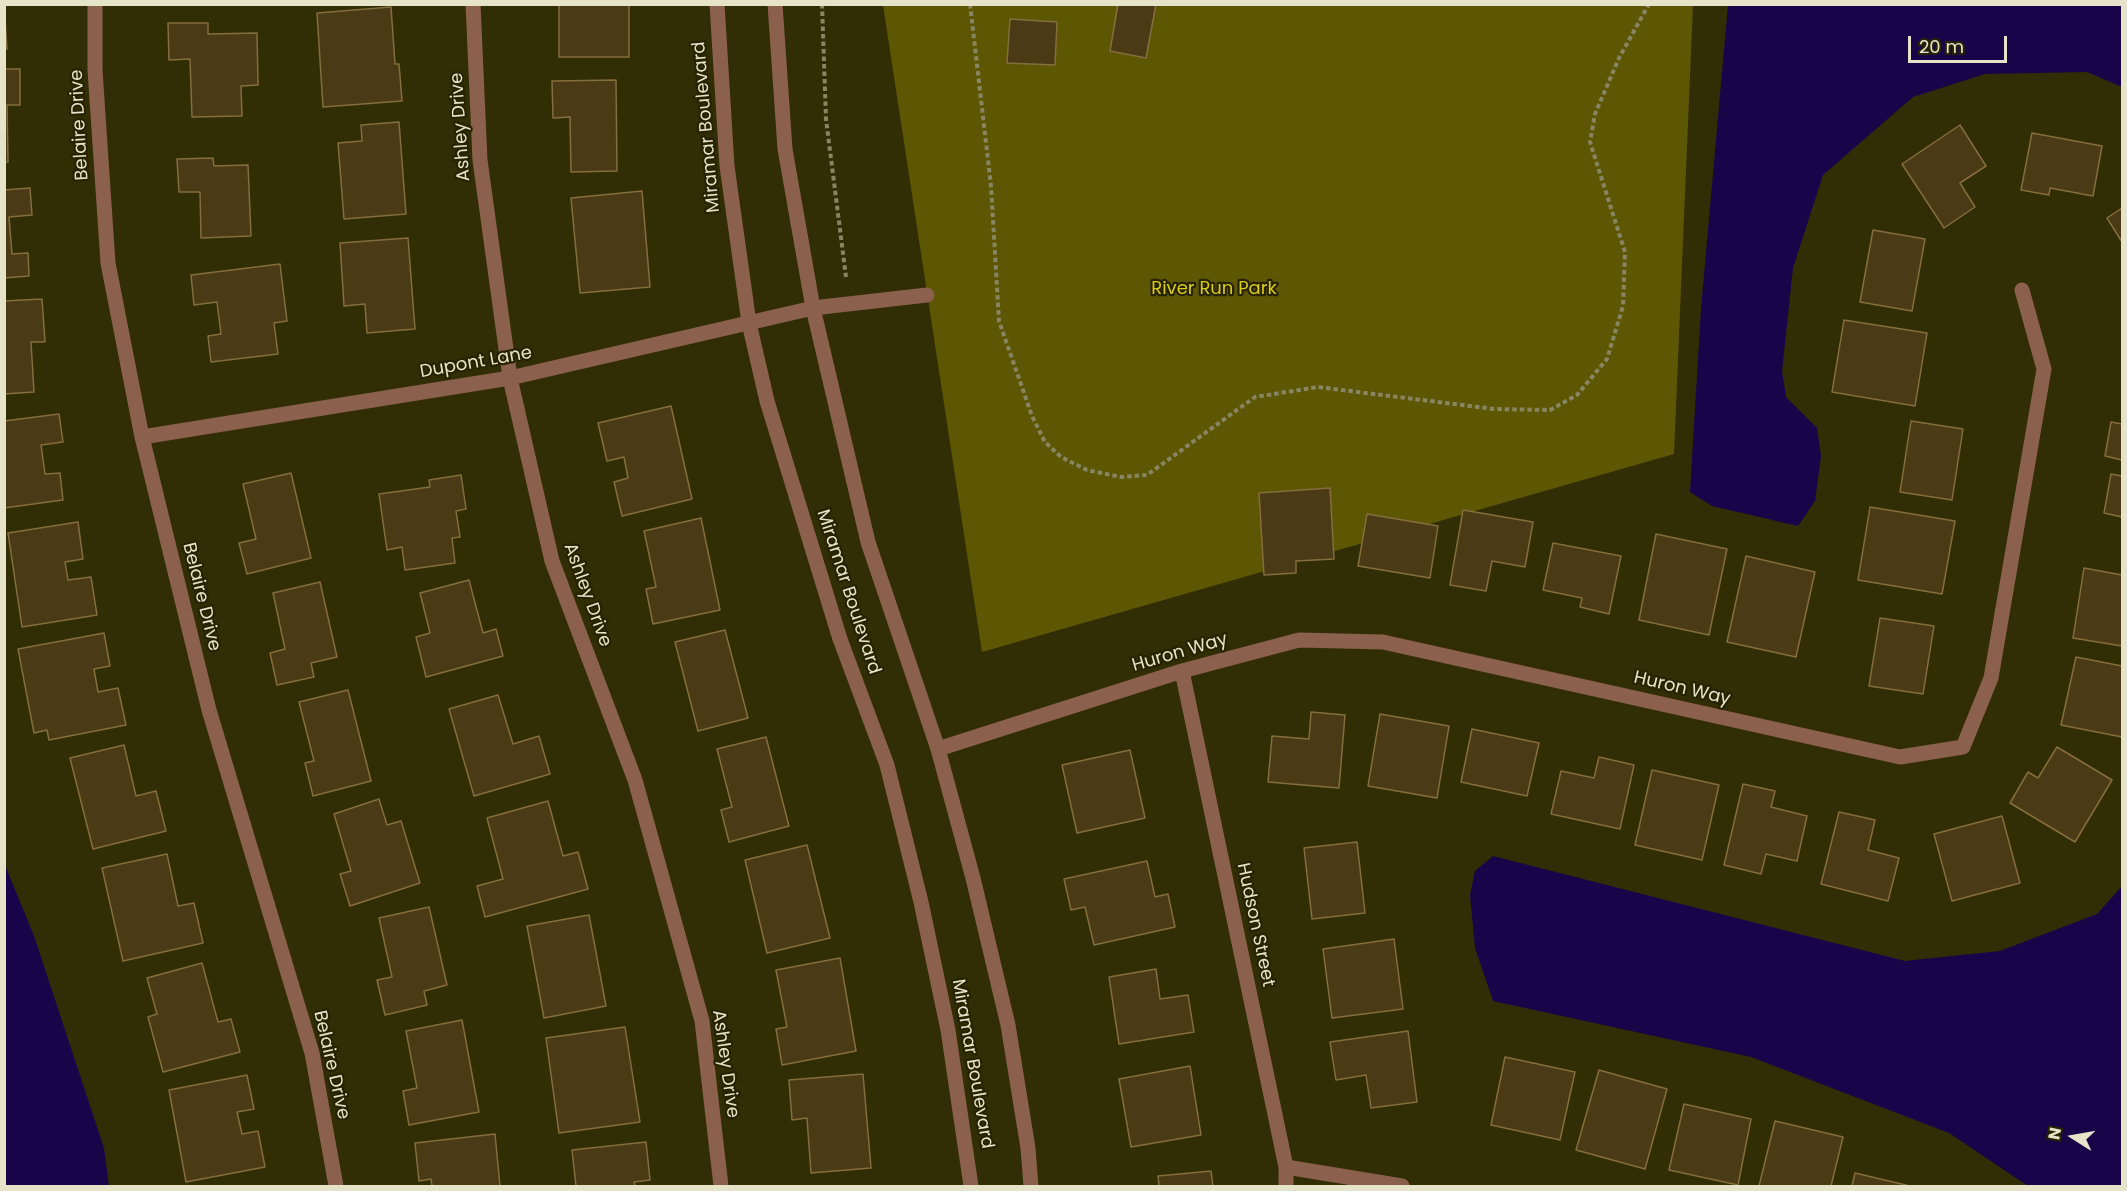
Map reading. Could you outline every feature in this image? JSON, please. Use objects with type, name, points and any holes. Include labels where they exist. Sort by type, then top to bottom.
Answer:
[{"type":"street","name":"Belaire Drive","points":[[95,4],[95,70],[108,263],[142,437],[209,710],[312,1053],[336,1186]]},
{"type":"street","name":"Ashley Drive","points":[[473,4],[480,160],[510,378],[552,561],[635,780],[702,1021],[721,1186]]},
{"type":"street","name":"Miramar Boulevard","points":[[717,4],[727,166],[749,323],[767,401],[840,639],[887,765],[921,902],[948,1030],[971,1186]]},
{"type":"street","name":"Miramar Boulevard","points":[[775,4],[784,149],[813,308],[868,542],[938,749],[974,878],[1008,1024],[1028,1148],[1031,1186]]},
{"type":"street","name":"Huron Way","points":[[938,749],[1182,671],[1299,640],[1383,642],[1900,757],[1963,747],[1991,678],[2044,369],[2022,290]]},
{"type":"street","name":"Dupont Lane","points":[[142,437],[510,378],[813,308],[927,295]]},
{"type":"street","name":"Hudson Street","points":[[1182,671],[1286,1167],[1286,1186]]},
{"type":"street","points":[[1286,1167],[1402,1186]]},
{"type":"path","points":[[822,4],[826,119],[846,277]]},
{"type":"path","points":[[970,4],[991,186],[999,321],[1032,416],[1045,442],[1061,457],[1086,470],[1121,477],[1147,475],[1255,397],[1318,387],[1494,409],[1550,410],[1577,395],[1607,359],[1623,306],[1625,252],[1590,142],[1595,114],[1618,58],[1649,4]]},
{"type":"green space","name":"River Run Park","points":[[883,5],[1693,5],[1674,454],[982,652]]},
{"type":"shaded area","points":[[1728,5],[2122,5],[2122,87],[2087,72],[1985,74],[1913,97],[1823,175],[1793,268],[1782,371],[1786,397],[1817,428],[1821,456],[1815,501],[1798,526],[1712,506],[1690,492],[1701,309]]},
{"type":"shaded area","points":[[1493,856],[1905,961],[2000,951],[2097,914],[2122,886],[2122,1186],[2028,1186],[1949,1133],[1751,1057],[1493,1001],[1475,948],[1470,895],[1475,871]]},
{"type":"shaded area","points":[[5,865],[34,936],[104,1148],[109,1186],[5,1186]]},
{"type":"building","points":[[4,4],[7,49],[4,49]]},
{"type":"building","points":[[559,4],[629,4],[629,57],[559,57]]},
{"type":"building","points":[[1118,4],[1156,4],[1146,58],[1110,51]]},
{"type":"building","points":[[391,7],[395,64],[399,64],[402,101],[323,107],[317,13]]},
{"type":"building","points":[[1010,19],[1057,22],[1055,65],[1007,63]]},
{"type":"building","points":[[168,23],[208,23],[208,34],[257,33],[258,85],[241,86],[242,116],[192,117],[190,59],[169,60]]},
{"type":"building","points":[[4,69],[20,69],[20,105],[7,105],[8,162],[4,162]]},
{"type":"building","points":[[616,80],[617,171],[571,172],[570,117],[553,118],[552,81]]},
{"type":"building","points":[[399,122],[406,214],[344,219],[338,143],[362,141],[361,125]]},
{"type":"building","points":[[1960,125],[1986,166],[1960,183],[1975,207],[1944,228],[1902,164]]},
{"type":"building","points":[[2032,133],[2102,146],[2093,196],[2050,188],[2049,195],[2021,190]]},
{"type":"building","points":[[213,158],[214,166],[248,165],[251,236],[201,238],[200,192],[179,192],[177,159]]},
{"type":"building","points":[[30,188],[32,215],[9,217],[12,254],[28,253],[29,276],[4,278],[4,190]]},
{"type":"building","points":[[642,191],[650,287],[580,293],[571,198]]},
{"type":"building","points":[[2122,208],[2122,242],[2107,218]]},
{"type":"building","points":[[1873,230],[1925,239],[1912,311],[1860,302]]},
{"type":"building","points":[[408,238],[415,329],[367,333],[365,304],[344,306],[340,243]]},
{"type":"building","points":[[280,264],[287,321],[274,323],[278,354],[211,362],[208,336],[221,334],[217,302],[194,305],[191,275]]},
{"type":"building","points":[[42,299],[45,342],[31,342],[34,392],[4,394],[4,301]]},
{"type":"building","points":[[1844,320],[1927,333],[1915,406],[1832,392]]},
{"type":"building","points":[[671,406],[692,499],[622,516],[614,482],[628,478],[624,457],[607,461],[598,423]]},
{"type":"building","points":[[59,414],[63,442],[41,445],[45,474],[60,473],[63,500],[4,508],[4,421]]},
{"type":"building","points":[[1911,421],[1963,429],[1952,500],[1900,492]]},
{"type":"building","points":[[2111,422],[2122,424],[2122,460],[2105,456]]},
{"type":"building","points":[[291,473],[311,558],[247,574],[239,543],[256,539],[243,484]]},
{"type":"building","points":[[2111,474],[2122,476],[2122,517],[2104,513]]},
{"type":"building","points":[[461,475],[466,509],[456,511],[460,537],[452,538],[455,563],[405,570],[402,547],[387,550],[379,494],[430,487],[429,480]]},
{"type":"building","points":[[1330,488],[1334,559],[1296,561],[1296,573],[1264,575],[1259,493]]},
{"type":"building","points":[[1870,507],[1955,521],[1942,594],[1858,580]]},
{"type":"building","points":[[1463,510],[1533,522],[1525,567],[1492,561],[1486,591],[1450,585]]},
{"type":"building","points":[[1367,514],[1438,526],[1430,578],[1358,566]]},
{"type":"building","points":[[701,518],[720,610],[653,624],[646,589],[656,587],[644,531]]},
{"type":"building","points":[[78,522],[83,559],[65,562],[68,580],[91,577],[97,615],[22,627],[8,533]]},
{"type":"building","points":[[1656,534],[1727,549],[1709,635],[1639,620]]},
{"type":"building","points":[[1553,543],[1621,556],[1609,614],[1580,607],[1582,598],[1543,590]]},
{"type":"building","points":[[1746,556],[1815,572],[1796,657],[1727,642]]},
{"type":"building","points":[[2084,568],[2122,575],[2122,646],[2073,638]]},
{"type":"building","points":[[469,580],[483,633],[496,629],[503,656],[426,677],[416,637],[430,633],[420,593]]},
{"type":"building","points":[[320,582],[337,657],[311,663],[314,677],[277,685],[270,653],[285,649],[273,593]]},
{"type":"building","points":[[1880,618],[1934,626],[1923,694],[1869,686]]},
{"type":"building","points":[[725,630],[748,718],[698,731],[675,642]]},
{"type":"building","points":[[104,633],[110,666],[94,669],[98,692],[118,688],[126,725],[49,740],[47,730],[34,733],[18,649]]},
{"type":"building","points":[[2076,657],[2122,666],[2122,737],[2061,725]]},
{"type":"building","points":[[348,690],[371,781],[313,796],[305,763],[314,761],[299,702]]},
{"type":"building","points":[[498,695],[513,744],[539,736],[550,774],[474,796],[449,709]]},
{"type":"building","points":[[1311,712],[1345,715],[1339,788],[1268,782],[1272,736],[1309,739]]},
{"type":"building","points":[[1380,714],[1449,726],[1437,798],[1368,786]]},
{"type":"building","points":[[1472,729],[1539,743],[1527,796],[1461,782]]},
{"type":"building","points":[[766,737],[789,826],[729,842],[721,810],[732,807],[717,749]]},
{"type":"building","points":[[124,745],[136,796],[156,791],[166,831],[93,849],[70,758]]},
{"type":"building","points":[[2057,747],[2112,780],[2075,842],[2010,803],[2028,772],[2038,778]]},
{"type":"building","points":[[1130,750],[1145,818],[1077,833],[1062,765]]},
{"type":"building","points":[[1599,757],[1634,765],[1620,829],[1551,814],[1561,771],[1594,778]]},
{"type":"building","points":[[1652,770],[1719,785],[1702,860],[1635,845]]},
{"type":"building","points":[[1743,784],[1775,791],[1771,807],[1807,816],[1797,861],[1766,854],[1761,874],[1724,865]]},
{"type":"building","points":[[379,799],[387,825],[401,821],[420,883],[350,906],[340,874],[351,871],[334,814]]},
{"type":"building","points":[[548,801],[563,856],[578,852],[588,889],[485,917],[477,886],[503,879],[487,818]]},
{"type":"building","points":[[1839,812],[1875,820],[1868,850],[1899,858],[1888,901],[1821,884]]},
{"type":"building","points":[[2002,816],[2020,883],[1952,901],[1934,834]]},
{"type":"building","points":[[1357,842],[1365,913],[1312,919],[1304,848]]},
{"type":"building","points":[[807,845],[830,938],[767,953],[745,860]]},
{"type":"building","points":[[167,854],[178,906],[194,903],[203,943],[123,961],[102,868]]},
{"type":"building","points":[[1147,861],[1155,897],[1168,894],[1175,927],[1094,945],[1085,907],[1071,910],[1064,879]]},
{"type":"building","points":[[429,907],[447,985],[424,991],[427,1005],[385,1015],[377,980],[392,977],[379,918]]},
{"type":"building","points":[[589,915],[606,1006],[544,1018],[527,926]]},
{"type":"building","points":[[1394,939],[1403,1009],[1332,1018],[1323,949]]},
{"type":"building","points":[[840,958],[856,1051],[782,1065],[776,1029],[787,1027],[776,970]]},
{"type":"building","points":[[202,963],[218,1022],[231,1019],[240,1052],[163,1072],[148,1017],[157,1014],[147,978]]},
{"type":"building","points":[[1156,969],[1160,999],[1188,995],[1194,1032],[1119,1044],[1109,977]]},
{"type":"building","points":[[462,1020],[479,1112],[409,1125],[403,1091],[417,1088],[406,1031]]},
{"type":"building","points":[[625,1027],[640,1122],[559,1133],[546,1038]]},
{"type":"building","points":[[1408,1031],[1417,1102],[1371,1108],[1366,1075],[1336,1080],[1330,1042]]},
{"type":"building","points":[[1505,1057],[1575,1072],[1560,1140],[1491,1125]]},
{"type":"building","points":[[1190,1066],[1201,1135],[1131,1147],[1119,1079]]},
{"type":"building","points":[[1599,1070],[1667,1089],[1645,1169],[1576,1150]]},
{"type":"building","points":[[863,1074],[871,1168],[811,1173],[807,1118],[792,1120],[789,1080]]},
{"type":"building","points":[[247,1075],[254,1109],[237,1112],[242,1134],[258,1131],[265,1167],[186,1182],[169,1090]]},
{"type":"building","points":[[1684,1104],[1751,1119],[1738,1185],[1669,1170]]},
{"type":"building","points":[[1775,1121],[1843,1137],[1831,1186],[1759,1186]]},
{"type":"building","points":[[495,1134],[500,1186],[432,1186],[431,1179],[419,1181],[415,1143]]},
{"type":"building","points":[[646,1142],[650,1180],[634,1182],[635,1186],[576,1186],[572,1150]]},
{"type":"building","points":[[1211,1171],[1213,1186],[1159,1186],[1158,1176]]},
{"type":"building","points":[[1855,1173],[1910,1186],[1852,1186]]}]
